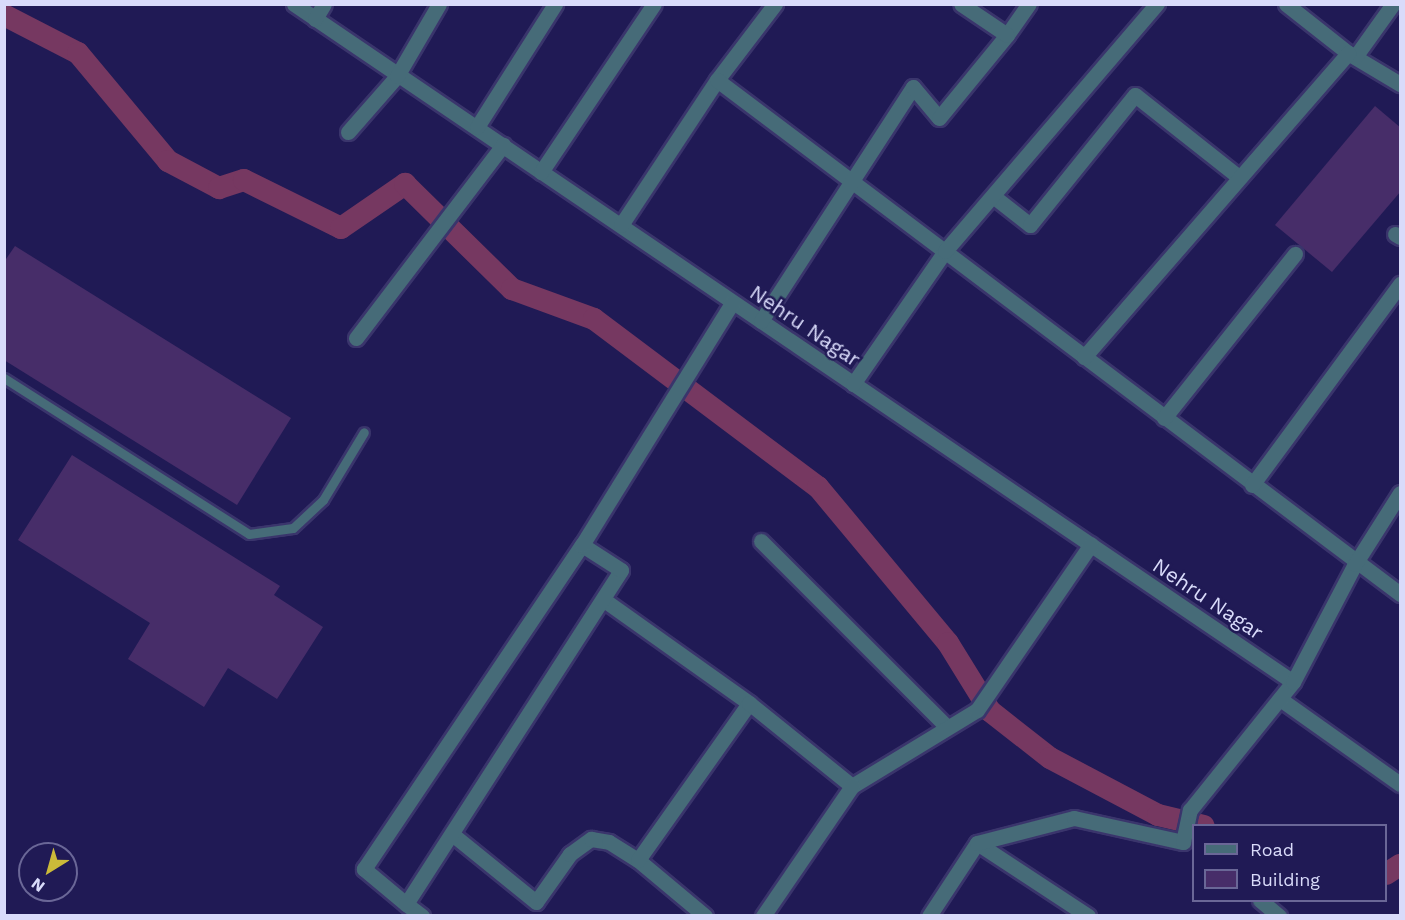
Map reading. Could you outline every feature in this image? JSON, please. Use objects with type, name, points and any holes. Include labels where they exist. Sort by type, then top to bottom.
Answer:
[{"type":"street","name":"Nehru Nagar","points":[[294,4],[1293,682]]},
{"type":"street","points":[[315,19],[324,4]]},
{"type":"street","points":[[348,132],[397,76],[439,4]]},
{"type":"street","points":[[477,127],[555,4]]},
{"type":"street","points":[[541,172],[654,4]]},
{"type":"street","points":[[621,225],[717,80],[775,4]]},
{"type":"street","points":[[961,4],[1007,35]]},
{"type":"street","points":[[761,321],[913,87],[939,118],[1007,35],[1029,4]]},
{"type":"street","points":[[853,384],[945,251],[1157,4]]},
{"type":"street","points":[[1084,357],[1239,177],[1352,55],[1393,4]]},
{"type":"street","points":[[1288,5],[1352,55],[1401,84]]},
{"type":"street","points":[[717,80],[1355,564],[1401,594]]},
{"type":"street","points":[[993,196],[1030,225],[1135,95],[1239,177]]},
{"type":"street","points":[[356,338],[441,231],[503,145]]},
{"type":"street","points":[[1164,418],[1295,254]]},
{"type":"street","points":[[1252,485],[1401,284]]},
{"type":"street","points":[[422,915],[364,869],[582,545],[677,399],[685,378],[732,303]]},
{"type":"street","points":[[929,915],[977,843],[1074,818],[1188,841],[1190,810],[1293,682],[1355,564],[1401,493]]},
{"type":"street","points":[[761,541],[946,726]]},
{"type":"street","points":[[763,915],[852,786],[946,726],[977,710],[1091,544]]},
{"type":"street","points":[[406,904],[621,570],[582,545]]},
{"type":"street","points":[[603,600],[749,703],[852,786]]},
{"type":"street","points":[[1280,699],[1401,784]]},
{"type":"street","points":[[638,860],[749,703]]},
{"type":"street","points":[[452,834],[536,902],[570,854],[591,839],[609,842],[638,860],[705,915]]},
{"type":"street","points":[[977,843],[1088,915]]},
{"type":"street","points":[[1263,902],[1279,915]]},
{"type":"lane","points":[[4,378],[249,534],[293,528],[323,500],[364,432]]},
{"type":"building","points":[[1375,106],[1401,128],[1401,191],[1332,272],[1275,225]]},
{"type":"building","points":[[15,246],[291,418],[237,505],[4,360],[4,262]]},
{"type":"building","points":[[72,455],[280,586],[274,595],[323,627],[277,699],[228,668],[204,707],[128,659],[150,623],[18,540]]},
{"type":"waterway","points":[[4,15],[78,53],[168,161],[219,188],[244,180],[341,228],[405,184],[512,289],[594,319],[818,487],[948,643],[990,711],[1050,758],[1158,815],[1196,824]]},
{"type":"waterway","points":[[1387,873],[1400,865]]}]
